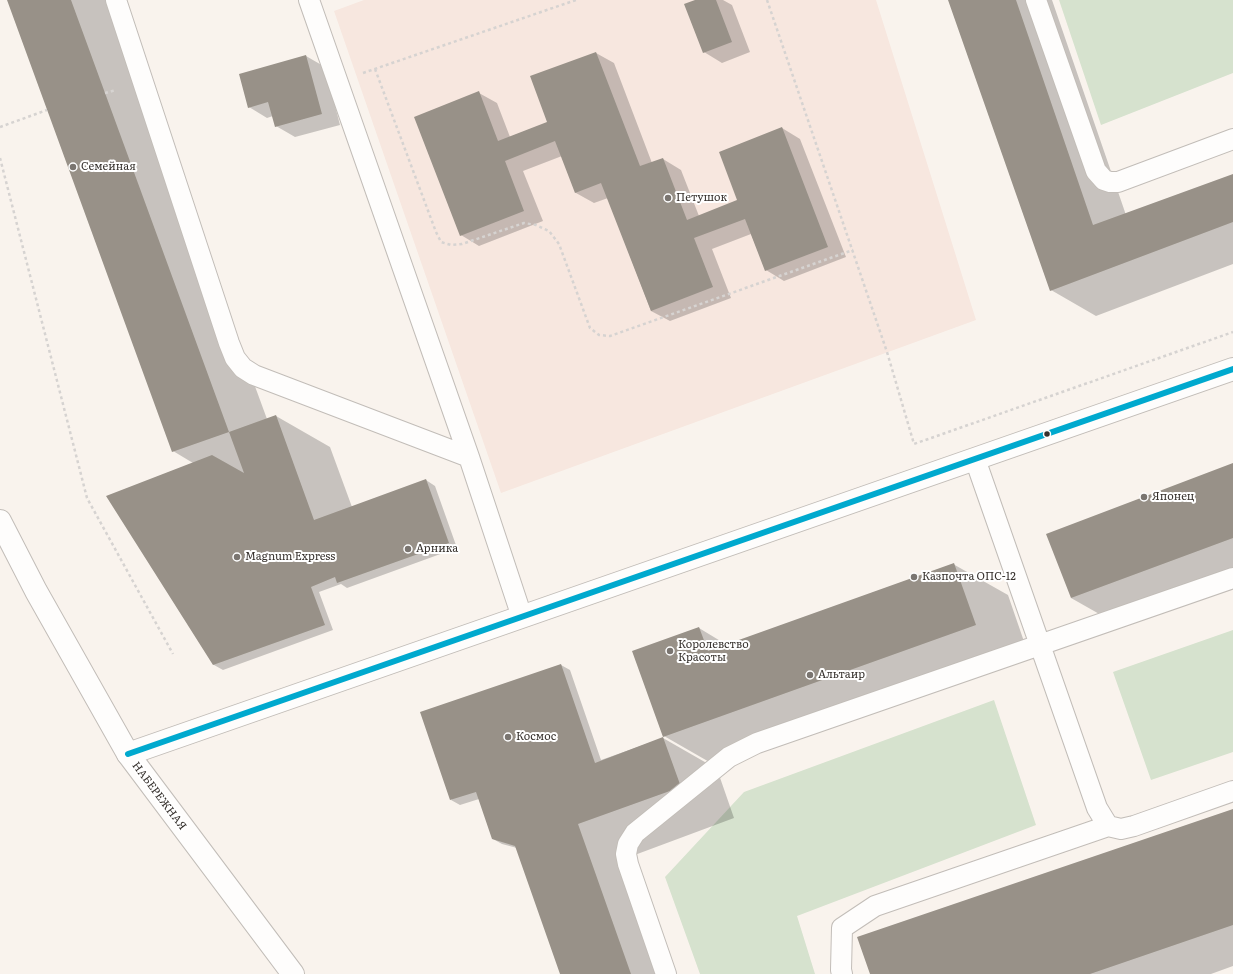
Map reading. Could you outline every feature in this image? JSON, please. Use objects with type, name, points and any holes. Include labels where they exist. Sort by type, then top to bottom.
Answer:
[{"type":"main road","points":[[128,754],[1233,369]]},
{"type":"main road","name":"НАБЕРЕЖНАЯ","points":[[0,521],[36,591],[128,754],[293,974]]},
{"type":"lane","points":[[116,0],[235,358],[243,368],[254,376],[469,457]]},
{"type":"lane","points":[[309,0],[469,457],[522,617]]},
{"type":"lane","points":[[1036,0],[1096,171],[1104,180],[1118,182],[1233,139]]},
{"type":"lane","points":[[975,459],[1097,808],[1108,826]]},
{"type":"lane","points":[[666,974],[628,864],[627,849],[635,833],[725,760],[747,747],[1233,578]]},
{"type":"lane","points":[[842,974],[842,928],[875,906],[1108,826],[1121,829],[1134,826],[1233,791]]},
{"type":"path","points":[[338,80],[375,69],[576,0]]},
{"type":"path","points":[[768,0],[887,352],[914,444],[1233,332]]},
{"type":"path","points":[[375,69],[436,232],[442,242],[451,245],[462,244],[524,223],[536,225],[550,231],[559,244],[590,328],[599,335],[610,336],[852,250]]},
{"type":"path","points":[[0,127],[47,110]]},
{"type":"path","points":[[0,158],[87,498],[173,654]]},
{"type":"shaded area","name":"Петушок","points":[[364,0],[876,0],[976,320],[501,493],[334,11]]},
{"type":"green space","points":[[1059,0],[1233,0],[1233,73],[1101,125]]},
{"type":"green space","points":[[1233,630],[1233,752],[1151,780],[1113,672]]},
{"type":"green space","points":[[994,700],[1036,825],[797,916],[815,974],[700,974],[665,877],[744,792]]},
{"type":"building","points":[[7,0],[71,0],[229,432],[172,452]]},
{"type":"building","points":[[695,0],[716,0],[732,42],[703,53],[684,4]]},
{"type":"building","points":[[948,0],[1016,0],[1093,225],[1233,174],[1233,222],[1050,291]]},
{"type":"building","name":"Петушок","points":[[596,52],[640,166],[663,158],[687,220],[737,200],[719,152],[782,127],[828,247],[765,271],[745,219],[694,238],[713,287],[651,311],[601,183],[575,193],[555,141],[505,161],[524,211],[460,236],[414,117],[479,91],[498,141],[547,122],[530,76]]},
{"type":"building","points":[[306,55],[322,114],[275,127],[268,102],[248,108],[239,74]]},
{"type":"building","name":"Magnum Express","points":[[276,415],[314,520],[426,479],[449,543],[337,583],[335,577],[311,587],[325,625],[213,665],[106,496],[212,455],[244,473],[229,432]]},
{"type":"building","points":[[1233,463],[1233,538],[1071,598],[1046,534]]},
{"type":"building","points":[[954,563],[976,625],[663,737],[632,651],[699,627],[708,651]]},
{"type":"building","points":[[561,664],[595,763],[663,737],[681,787],[578,824],[631,974],[560,974],[515,846],[492,839],[476,792],[450,800],[420,712]]},
{"type":"building","points":[[1233,809],[1233,925],[1090,974],[870,974],[857,937]]},
{"type":"transit line","points":[[128,754],[1233,369]]},
{"type":"place","name":"Семейная","points":[[73,167]]},
{"type":"place","name":"Петушок","points":[[668,198]]},
{"type":"place","name":"Японец","points":[[1144,497]]},
{"type":"place","name":"Арника","points":[[408,549]]},
{"type":"place","name":"Magnum Express","points":[[237,557]]},
{"type":"place","name":"Казпочта ОПС-12","points":[[914,577]]},
{"type":"place","name":"Королевство Красоты","points":[[670,651]]},
{"type":"place","name":"Альтаир","points":[[810,675]]},
{"type":"place","name":"Космос","points":[[508,737]]}]
